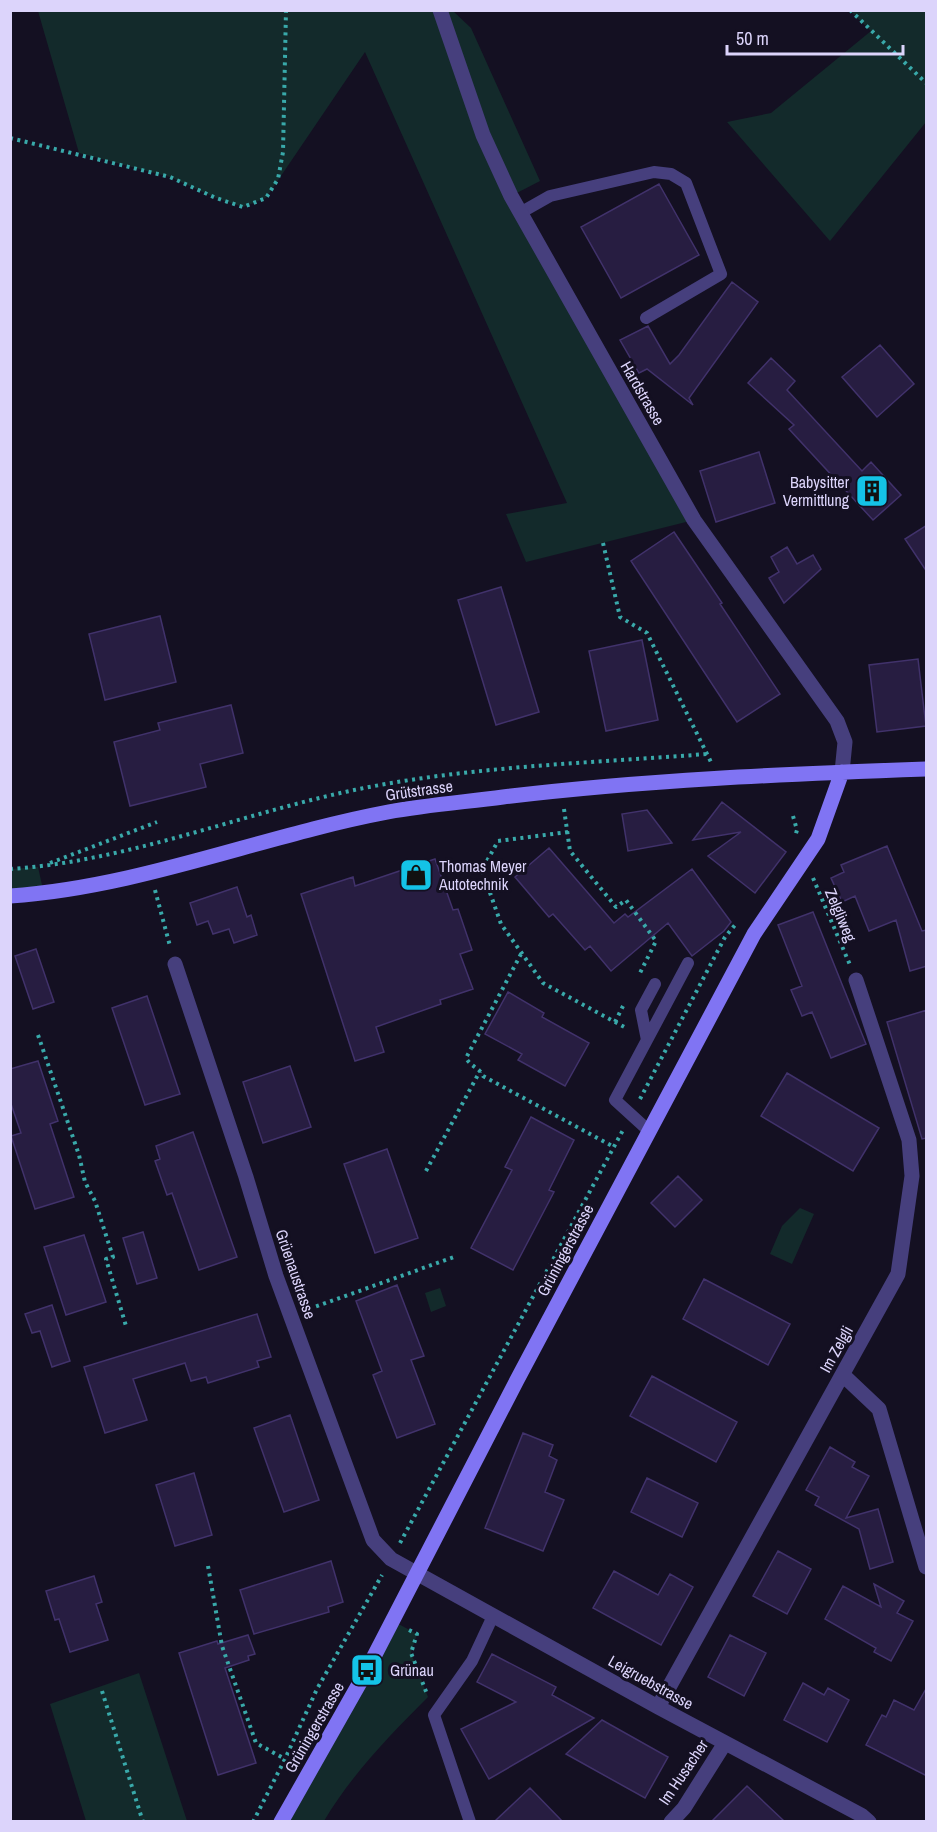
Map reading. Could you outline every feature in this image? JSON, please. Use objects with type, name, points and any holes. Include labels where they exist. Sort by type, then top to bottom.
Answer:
[{"type":"main road","points":[[842,772],[927,769]]},
{"type":"main road","name":"Grütstrasse","points":[[10,896],[44,894],[150,874],[296,834],[388,812],[562,790],[685,780],[842,772]]},
{"type":"main road","name":"Grüningerstrasse","points":[[281,1821],[367,1670],[754,934],[818,839],[842,772]]},
{"type":"street","name":"Hardstrasse","points":[[440,10],[483,135],[520,213],[694,520],[837,721],[845,742],[842,772]]},
{"type":"street","name":"Grüenaustrasse","points":[[175,964],[291,1315],[364,1519],[373,1540],[391,1559],[417,1573]]},
{"type":"street","name":"Im Zelgli","points":[[658,1707],[898,1274],[912,1176],[909,1140],[856,980]]},
{"type":"street","points":[[843,1376],[879,1409],[927,1567]]},
{"type":"street","name":"Leigruebstrasse","points":[[417,1573],[869,1821]]},
{"type":"street","name":"Im Husacher","points":[[670,1821],[684,1808],[725,1743]]},
{"type":"lane","points":[[520,213],[550,196],[654,172],[671,174],[686,183],[721,274],[646,318]]},
{"type":"lane","points":[[649,1131],[615,1100],[688,963]]},
{"type":"lane","points":[[647,1040],[640,1010],[655,984]]},
{"type":"lane","points":[[470,1821],[434,1715],[472,1661],[494,1616]]},
{"type":"path","points":[[10,138],[170,177],[216,198],[243,207],[266,198],[278,179],[282,152],[286,10]]},
{"type":"path","points":[[850,10],[927,83]]},
{"type":"path","points":[[603,543],[620,616],[647,633],[707,754]]},
{"type":"path","points":[[562,790],[570,851],[615,907],[626,900],[656,941],[635,981]]},
{"type":"path","points":[[793,816],[797,830],[795,841]]},
{"type":"path","points":[[38,867],[157,822]]},
{"type":"path","points":[[568,832],[498,841],[482,870],[501,924],[543,983],[647,1040]]},
{"type":"path","name":"Zelgliweg","points":[[805,860],[856,980]]},
{"type":"path","points":[[150,874],[175,964]]},
{"type":"path","points":[[253,1821],[317,1689],[391,1559],[632,1114],[724,937],[738,921]]},
{"type":"path","points":[[521,954],[466,1058],[470,1065],[480,1070],[483,1076],[614,1147]]},
{"type":"path","points":[[615,1022],[625,1002]]},
{"type":"path","points":[[38,1035],[79,1155],[85,1182],[95,1201],[113,1257],[106,1259],[126,1326]]},
{"type":"path","points":[[426,1171],[480,1070]]},
{"type":"path","points":[[291,1315],[454,1257]]},
{"type":"path","points":[[208,1566],[222,1646],[256,1743],[285,1759]]},
{"type":"path","points":[[364,1606],[417,1634],[411,1653],[434,1715]]},
{"type":"path","points":[[102,1691],[142,1821]]},
{"type":"green space","points":[[38,11],[453,11],[471,28],[540,181],[511,196],[694,520],[526,562],[506,514],[567,503],[365,52],[266,198],[243,207],[216,198],[170,177],[79,153]]},
{"type":"green space","points":[[850,11],[926,11],[926,122],[830,241],[727,122],[771,113],[871,31]]},
{"type":"green space","points":[[38,867],[44,894],[11,896],[11,869]]},
{"type":"green space","points":[[800,1208],[814,1214],[792,1264],[770,1254],[782,1226]]},
{"type":"green space","points":[[440,1288],[446,1306],[431,1312],[425,1293]]},
{"type":"green space","points":[[393,1621],[417,1634],[411,1653],[428,1697],[359,1771],[324,1821],[284,1822]]},
{"type":"green space","points":[[139,1673],[187,1821],[86,1821],[50,1704]]},
{"type":"building","points":[[659,184],[699,255],[621,298],[581,227]]},
{"type":"building","points":[[732,282],[758,302],[689,398],[693,405],[647,369],[639,373],[620,340],[648,326],[670,364]]},
{"type":"building","points":[[880,345],[914,384],[877,417],[842,377]]},
{"type":"building","points":[[771,358],[795,381],[787,390],[862,471],[871,462],[901,495],[873,520],[789,429],[794,425],[748,383]]},
{"type":"building","points":[[759,452],[775,503],[716,522],[700,471]]},
{"type":"building","points":[[927,525],[927,572],[905,539]]},
{"type":"building","points":[[674,532],[780,694],[737,722],[631,561]]},
{"type":"building","points":[[787,547],[797,564],[813,555],[821,569],[784,603],[769,578],[779,572],[771,557]]},
{"type":"building","points":[[501,587],[539,712],[496,725],[458,600]]},
{"type":"building","points":[[160,616],[176,682],[105,700],[89,634]]},
{"type":"building","points":[[642,640],[658,720],[606,731],[589,651]]},
{"type":"building","points":[[918,659],[926,726],[877,732],[869,665]]},
{"type":"building","points":[[231,705],[243,753],[200,764],[206,787],[130,806],[114,742],[160,730],[158,723]]},
{"type":"building","points":[[722,802],[786,852],[755,893],[708,856],[741,832],[693,840]]},
{"type":"building","points":[[647,810],[672,843],[628,851],[622,814]]},
{"type":"building","points":[[887,846],[922,931],[927,930],[927,966],[910,971],[896,920],[869,931],[855,896],[842,902],[831,878],[844,872],[841,865]]},
{"type":"building","points":[[549,848],[614,923],[625,914],[628,917],[692,869],[731,922],[724,931],[692,956],[668,923],[611,971],[590,946],[585,950],[553,914],[549,917],[515,877]]},
{"type":"building","points":[[435,859],[453,910],[458,909],[472,950],[460,954],[473,989],[440,1000],[441,1004],[376,1027],[384,1052],[355,1061],[301,894],[353,877],[355,886]]},
{"type":"building","points":[[237,887],[247,917],[251,915],[257,935],[234,943],[229,929],[213,934],[208,921],[197,925],[190,903]]},
{"type":"building","points":[[813,912],[866,1044],[831,1058],[812,1012],[802,1016],[791,990],[802,986],[778,925]]},
{"type":"building","points":[[36,949],[54,1002],[33,1009],[15,956]]},
{"type":"building","points":[[508,992],[544,1013],[542,1017],[589,1043],[565,1086],[518,1060],[522,1054],[485,1034]]},
{"type":"building","points":[[147,996],[180,1094],[145,1105],[112,1008]]},
{"type":"building","points":[[927,1010],[927,1138],[922,1139],[887,1022]]},
{"type":"building","points":[[38,1061],[58,1121],[50,1124],[74,1197],[35,1209],[11,1136],[21,1133],[10,1101],[10,1069]]},
{"type":"building","points":[[290,1066],[311,1127],[263,1143],[243,1082]]},
{"type":"building","points":[[787,1073],[879,1128],[853,1171],[761,1116]]},
{"type":"building","points":[[531,1117],[574,1140],[549,1190],[554,1192],[513,1270],[471,1248],[512,1170],[505,1167]]},
{"type":"building","points":[[193,1132],[237,1257],[199,1270],[172,1193],[167,1195],[155,1161],[160,1159],[156,1146]]},
{"type":"building","points":[[387,1149],[418,1238],[375,1253],[344,1164]]},
{"type":"building","points":[[678,1176],[702,1200],[675,1227],[651,1203]]},
{"type":"building","points":[[143,1232],[157,1278],[137,1284],[123,1238]]},
{"type":"building","points":[[84,1235],[106,1302],[66,1315],[44,1247]]},
{"type":"building","points":[[704,1279],[790,1324],[768,1365],[683,1319]]},
{"type":"building","points":[[397,1285],[424,1356],[411,1360],[435,1424],[397,1438],[373,1375],[382,1371],[356,1301]]},
{"type":"building","points":[[52,1305],[70,1361],[52,1367],[40,1331],[32,1333],[25,1314]]},
{"type":"building","points":[[257,1314],[271,1357],[257,1361],[259,1367],[208,1383],[206,1377],[191,1381],[185,1363],[133,1379],[147,1420],[105,1433],[84,1367]]},
{"type":"building","points":[[652,1376],[737,1422],[716,1462],[630,1416]]},
{"type":"building","points":[[290,1415],[319,1500],[284,1512],[254,1428]]},
{"type":"building","points":[[523,1433],[553,1445],[549,1456],[557,1460],[545,1492],[564,1500],[543,1551],[485,1528]]},
{"type":"building","points":[[830,1447],[855,1462],[852,1467],[869,1476],[846,1518],[878,1509],[893,1562],[870,1569],[859,1529],[815,1505],[819,1497],[806,1490]]},
{"type":"building","points":[[194,1473],[212,1535],[175,1546],[156,1485]]},
{"type":"building","points":[[647,1478],[698,1503],[682,1537],[631,1512]]},
{"type":"building","points":[[778,1551],[811,1569],[787,1614],[753,1596]]},
{"type":"building","points":[[331,1561],[343,1602],[328,1607],[329,1612],[254,1634],[240,1590]]},
{"type":"building","points":[[614,1571],[658,1595],[670,1574],[693,1587],[661,1645],[593,1608]]},
{"type":"building","points":[[94,1576],[102,1602],[96,1604],[108,1640],[70,1652],[59,1619],[55,1620],[46,1591]]},
{"type":"building","points":[[874,1584],[904,1601],[897,1613],[913,1621],[891,1661],[874,1652],[876,1648],[825,1619],[843,1586],[881,1607]]},
{"type":"building","points":[[248,1635],[255,1654],[248,1656],[249,1660],[225,1668],[256,1763],[218,1775],[179,1653],[217,1641],[218,1644]]},
{"type":"building","points":[[730,1635],[766,1653],[744,1696],[708,1677]]},
{"type":"building","points":[[492,1654],[556,1687],[552,1695],[594,1718],[489,1779],[461,1729],[516,1702],[477,1682]]},
{"type":"building","points":[[803,1683],[824,1695],[828,1688],[849,1700],[827,1742],[784,1720]]},
{"type":"building","points":[[927,1687],[927,1776],[866,1745],[882,1715],[886,1717],[894,1700],[914,1710]]},
{"type":"building","points":[[602,1720],[668,1757],[645,1798],[566,1754]]},
{"type":"building","points":[[747,1786],[784,1821],[712,1821]]},
{"type":"building","points":[[530,1788],[562,1821],[495,1821]]},
{"type":"place","name":"Babysitter Vermittlung","points":[[872,491]]},
{"type":"place","name":"Thomas Meyer Autotechnik","points":[[416,875]]},
{"type":"place","name":"Grünau","points":[[367,1670]]}]
